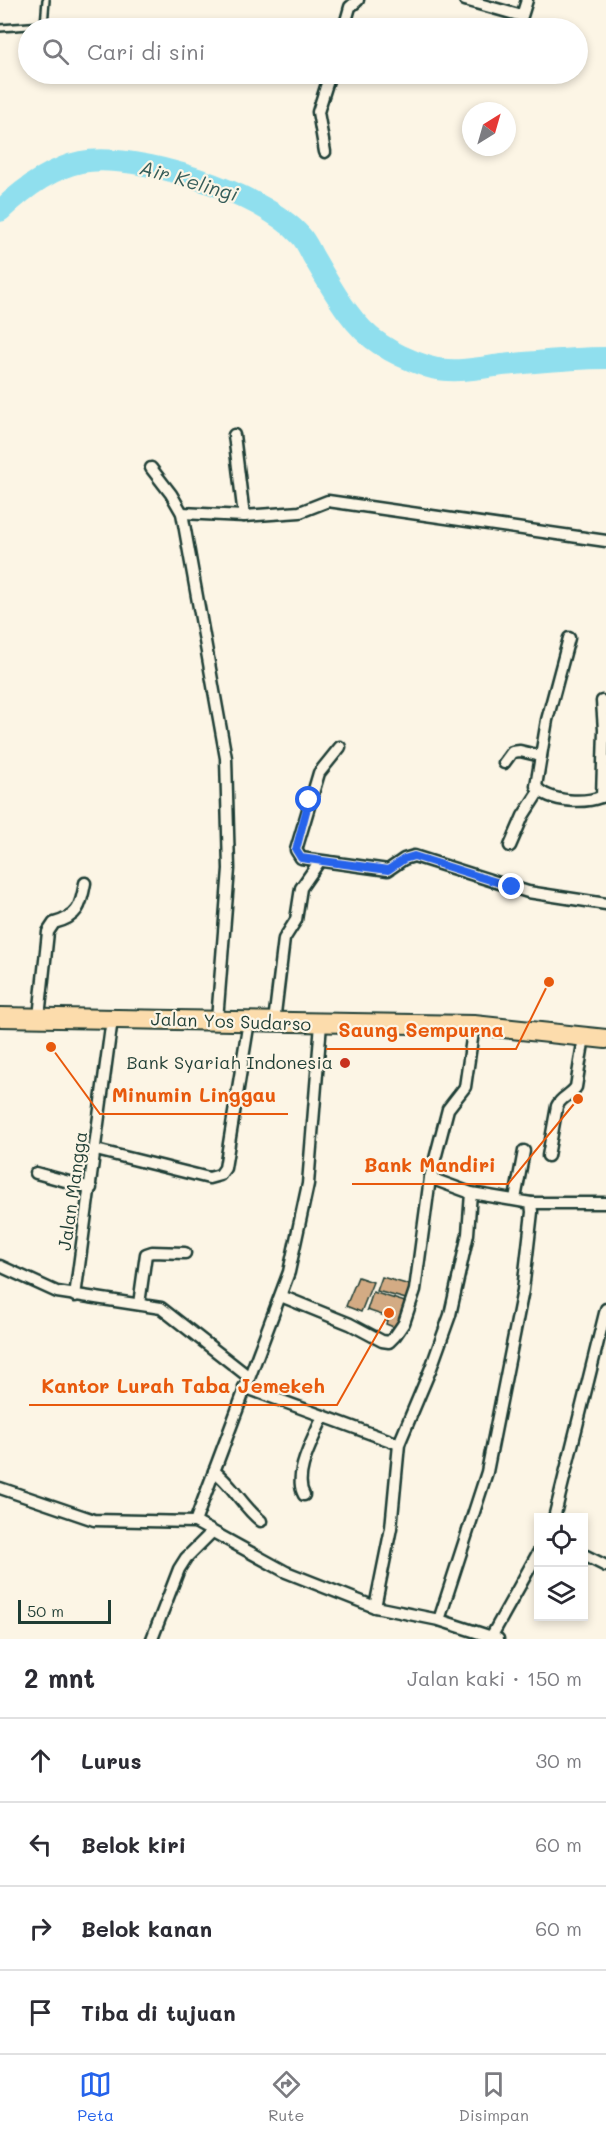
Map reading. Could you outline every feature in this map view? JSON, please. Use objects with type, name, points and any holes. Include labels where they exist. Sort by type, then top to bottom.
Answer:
[{"type":"highway","name":"Jalan Yos Sudarso","points":[[0,1017],[474,1025],[606,1039]]},
{"type":"street","points":[[347,18],[350,7],[358,0]]},
{"type":"street","points":[[465,0],[522,16],[527,0]]},
{"type":"street","points":[[325,152],[318,112],[327,84]]},
{"type":"street","points":[[234,435],[244,516]]},
{"type":"street","points":[[151,468],[182,513],[226,758],[229,869],[216,1020]]},
{"type":"street","points":[[182,513],[244,516],[300,512],[328,501],[606,541]]},
{"type":"street","points":[[569,638],[547,720],[536,786],[539,791],[552,798],[595,800],[604,796],[602,701]]},
{"type":"street","points":[[340,747],[319,773],[296,850],[301,858],[388,870],[404,859],[414,856],[528,892],[606,904]]},
{"type":"street","points":[[504,763],[512,752],[520,751],[541,756]]},
{"type":"street","points":[[510,846],[523,816],[539,791]]},
{"type":"street","points":[[274,1022],[284,939],[296,920],[301,888],[319,862]]},
{"type":"street","points":[[39,1017],[48,932],[54,923],[71,918],[78,912],[86,883]]},
{"type":"street","name":"Jalan Mangga","points":[[75,1296],[112,1019]]},
{"type":"street","points":[[96,1150],[209,1178],[220,1175],[225,1168],[249,1021]]},
{"type":"street","points":[[195,1522],[282,1296],[299,1234],[308,1184],[321,1024]]},
{"type":"street","points":[[282,1296],[350,1324],[382,1341],[389,1342],[395,1336],[404,1323],[415,1290],[430,1178],[448,1109],[465,1087],[474,1025]]},
{"type":"street","points":[[548,1156],[557,1106],[560,1099],[573,1092],[576,1087],[584,1037]]},
{"type":"street","points":[[515,1199],[524,1151]]},
{"type":"street","points":[[36,1173],[91,1188]]},
{"type":"street","points":[[430,1178],[471,1193],[531,1203],[606,1203]]},
{"type":"street","points":[[375,1607],[390,1537],[399,1444],[431,1368],[450,1315],[468,1234],[471,1193]]},
{"type":"street","points":[[439,1620],[487,1472],[522,1290],[531,1203]]},
{"type":"street","points":[[139,1304],[146,1254],[185,1252]]},
{"type":"street","points":[[0,1266],[34,1284],[75,1296],[155,1306],[167,1312],[247,1382],[323,1416],[399,1444]]},
{"type":"street","points":[[555,1513],[606,1309]]},
{"type":"street","points":[[303,1495],[299,1482],[323,1416]]},
{"type":"street","points":[[213,1471],[227,1480],[246,1508],[261,1521]]},
{"type":"street","points":[[0,1488],[94,1520],[195,1522],[286,1572],[375,1607],[439,1620],[493,1638],[534,1561]]},
{"type":"street","points":[[152,1639],[175,1579],[186,1558],[212,1532]]},
{"type":"street","points":[[588,1557],[606,1566]]},
{"type":"lane","points":[[45,18],[46,0]]},
{"type":"lane","points":[[0,28],[18,27]]},
{"type":"building","points":[[358,1277],[373,1282],[361,1312],[346,1306]]},
{"type":"building","points":[[382,1277],[410,1285],[406,1299],[377,1291]]},
{"type":"building","points":[[373,1292],[405,1302],[396,1328],[386,1324],[388,1317],[367,1310]]},
{"type":"waterway","name":"Air Kelingi","points":[[0,211],[37,181],[59,169],[81,162],[104,160],[164,169],[229,191],[258,204],[282,219],[304,240],[335,293],[360,327],[380,344],[410,360],[438,369],[456,370],[554,360],[606,358]]},
{"type":"place","name":"Saung Sempurna","points":[[549,982]]},
{"type":"place","name":"Minumin Linggau","points":[[51,1047]]},
{"type":"place","name":"Bank Syariah Indonesia","points":[[345,1063]]},
{"type":"place","name":"Bank Mandiri","points":[[578,1099]]},
{"type":"place","name":"Kantor Lurah Taba Jemekeh","points":[[389,1313]]},
{"type":"route","points":[[309,800],[296,850],[297,855],[305,860],[388,870],[397,866],[404,859],[414,856],[512,887]]}]
